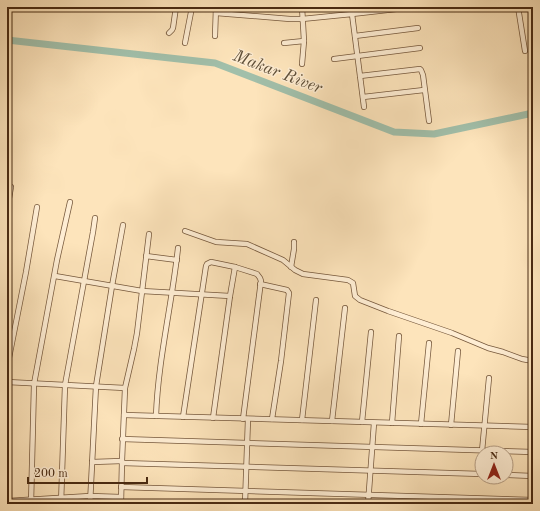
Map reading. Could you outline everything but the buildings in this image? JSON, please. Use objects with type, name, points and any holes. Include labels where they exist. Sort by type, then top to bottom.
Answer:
[{"type":"street","points":[[169,33],[173,28],[176,7]]},
{"type":"street","points":[[185,42],[192,7]]},
{"type":"street","points":[[215,36],[216,7]]},
{"type":"street","points":[[302,7],[304,41],[302,64]]},
{"type":"street","points":[[351,7],[364,106]]},
{"type":"street","points":[[216,13],[302,20],[414,7]]},
{"type":"street","points":[[518,7],[525,50]]},
{"type":"street","points":[[355,36],[418,28]]},
{"type":"street","points":[[284,43],[304,41]]},
{"type":"street","points":[[334,59],[420,48]]},
{"type":"street","points":[[360,76],[420,69],[423,74],[429,121]]},
{"type":"street","points":[[363,96],[424,90]]},
{"type":"street","points":[[7,210],[11,187]]},
{"type":"street","points":[[31,502],[34,384],[60,245],[70,202]]},
{"type":"street","points":[[7,368],[37,207]]},
{"type":"street","points":[[61,504],[65,385],[95,218]]},
{"type":"street","points":[[90,504],[96,386],[123,225]]},
{"type":"street","points":[[185,231],[216,242],[247,244],[283,260],[295,270],[303,274],[348,280],[353,284],[356,296],[360,300],[388,312],[452,333],[488,348],[533,361]]},
{"type":"street","points":[[121,504],[122,439],[125,388],[134,349],[149,234]]},
{"type":"street","points":[[291,267],[294,242]]},
{"type":"street","points":[[156,416],[158,385],[178,248]]},
{"type":"street","points":[[146,256],[177,260]]},
{"type":"street","points":[[183,417],[207,264],[211,262],[257,274],[260,278],[260,284],[246,419],[247,443],[245,504]]},
{"type":"street","points":[[212,418],[235,268]]},
{"type":"street","points":[[55,276],[142,291],[230,296]]},
{"type":"street","points":[[260,284],[287,290],[289,293],[272,419]]},
{"type":"street","points":[[302,420],[316,300]]},
{"type":"street","points":[[332,421],[345,308]]},
{"type":"street","points":[[362,422],[371,332]]},
{"type":"street","points":[[392,423],[399,336]]},
{"type":"street","points":[[421,424],[429,343]]},
{"type":"street","points":[[451,424],[458,351]]},
{"type":"street","points":[[482,445],[489,378]]},
{"type":"street","points":[[7,382],[125,388]]},
{"type":"street","points":[[124,415],[533,427]]},
{"type":"street","points":[[368,504],[374,422]]},
{"type":"street","points":[[122,439],[474,451]]},
{"type":"street","points":[[514,452],[533,452]]},
{"type":"street","points":[[92,462],[474,474]]},
{"type":"street","points":[[514,475],[533,476]]},
{"type":"street","points":[[121,486],[533,500]]},
{"type":"street","points":[[7,501],[31,502],[90,496],[121,497]]},
{"type":"waterway","name":"Makar River","points":[[7,40],[215,63],[394,132],[434,134],[533,113]]}]
